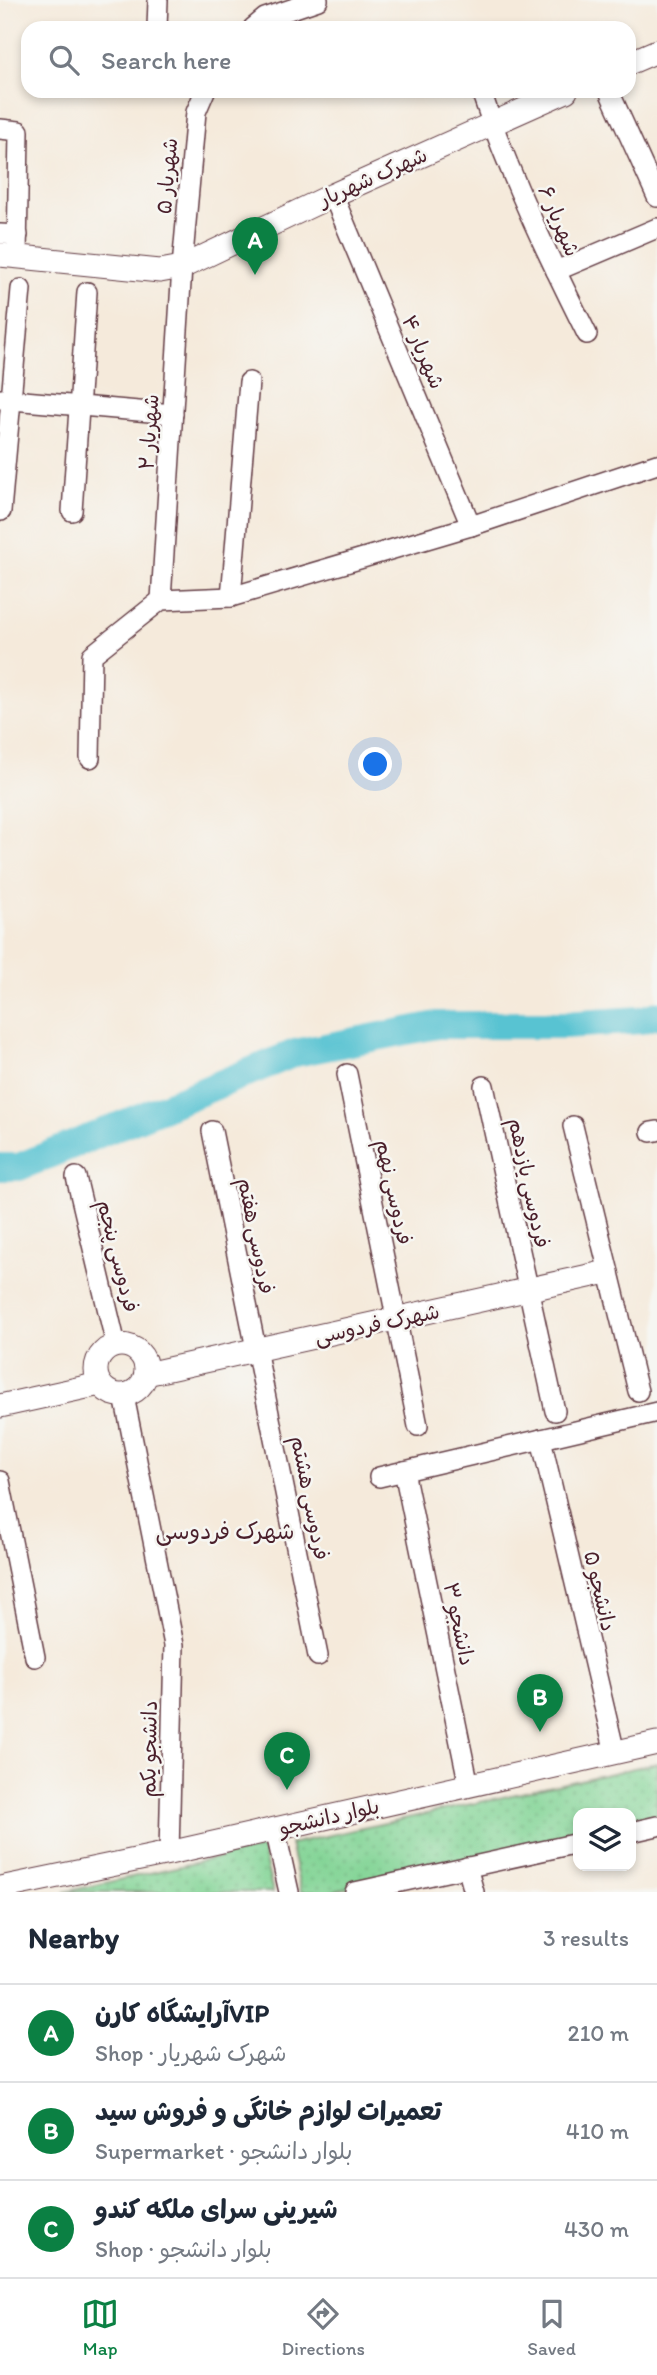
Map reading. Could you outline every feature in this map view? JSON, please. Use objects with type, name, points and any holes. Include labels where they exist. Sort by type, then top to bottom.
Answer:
[{"type":"street","points":[[157,21],[158,0]]},
{"type":"street","points":[[261,21],[318,0]]},
{"type":"street","points":[[636,60],[657,51]]},
{"type":"street","name":"۵ شهریار","points":[[182,267],[196,112],[202,98]]},
{"type":"street","name":"شهریار ۶","points":[[483,98],[556,271],[587,334]]},
{"type":"street","name":"شهرک شهریار","points":[[182,267],[333,195],[550,98]]},
{"type":"street","points":[[612,98],[657,197]]},
{"type":"street","points":[[0,129],[19,131],[9,245],[160,271],[182,267]]},
{"type":"street","name":"شهریار ۴","points":[[333,195],[471,526]]},
{"type":"street","points":[[556,271],[657,228]]},
{"type":"street","name":"۲ شهریار","points":[[161,600],[182,267]]},
{"type":"street","points":[[1,511],[6,400],[21,289]]},
{"type":"street","points":[[72,511],[88,292]]},
{"type":"street","points":[[231,597],[249,382]]},
{"type":"street","points":[[6,400],[173,414]]},
{"type":"street","points":[[90,758],[92,655],[161,600],[231,597],[471,526],[657,464]]},
{"type":"street","name":"فردوسی نهم","points":[[346,1074],[418,1426]]},
{"type":"street","name":"فردوسی یازدهم","points":[[484,1086],[555,1411]]},
{"type":"street","points":[[573,1126],[638,1391]]},
{"type":"street","name":"فردوسی هفتم","points":[[212,1131],[256,1346]]},
{"type":"street","name":"فردوسی پنجم","points":[[76,1177],[116,1345]]},
{"type":"street","name":"شهرک فردوسی","points":[[146,1370],[606,1267]]},
{"type":"street","points":[[116,1345],[132,1347],[139,1352],[146,1370],[145,1380],[136,1391],[124,1395],[110,1393],[98,1378],[97,1360],[102,1353],[116,1345]]},
{"type":"street","name":"فردوسی هشتم","points":[[256,1346],[318,1656]]},
{"type":"street","points":[[0,1394],[98,1378]]},
{"type":"street","points":[[0,1406],[98,1378]]},
{"type":"street","name":"دانشجو یکم","points":[[124,1395],[174,1645],[169,1853]]},
{"type":"street","points":[[379,1477],[657,1412]]},
{"type":"street","name":"دانشجو ۵","points":[[541,1439],[615,1753]]},
{"type":"street","name":"دانشجو ۳","points":[[404,1471],[469,1786]]},
{"type":"street","points":[[0,1482],[35,1657]]},
{"type":"street","name":"بلوار دانشجو","points":[[0,1888],[169,1853],[657,1743]]},
{"type":"street","points":[[636,1831],[657,1826]]},
{"type":"street","points":[[275,1829],[289,1892]]},
{"type":"street","points":[[355,1892],[573,1844]]},
{"type":"street","points":[[467,1867],[474,1892]]},
{"type":"green space","points":[[657,1763],[657,1818],[636,1823],[636,1808],[573,1808],[573,1837],[330,1892],[301,1892],[290,1844]]},
{"type":"green space","points":[[262,1848],[273,1892],[64,1892]]},
{"type":"waterway","points":[[0,1167],[19,1167],[295,1053],[437,1025],[564,1025],[641,1020],[657,1015]]},
{"type":"place","name":"آرایشگاه کارنVIP","points":[[255,275]]},
{"type":"place","name":"تعمیرات لوازم خانگی و فروش سید","points":[[540,1732]]},
{"type":"place","name":"شیرینی سرای ملکه کندو","points":[[287,1790]]},
{"type":"district","name":"شهرک فردوسی","points":[[225,1531]]}]
